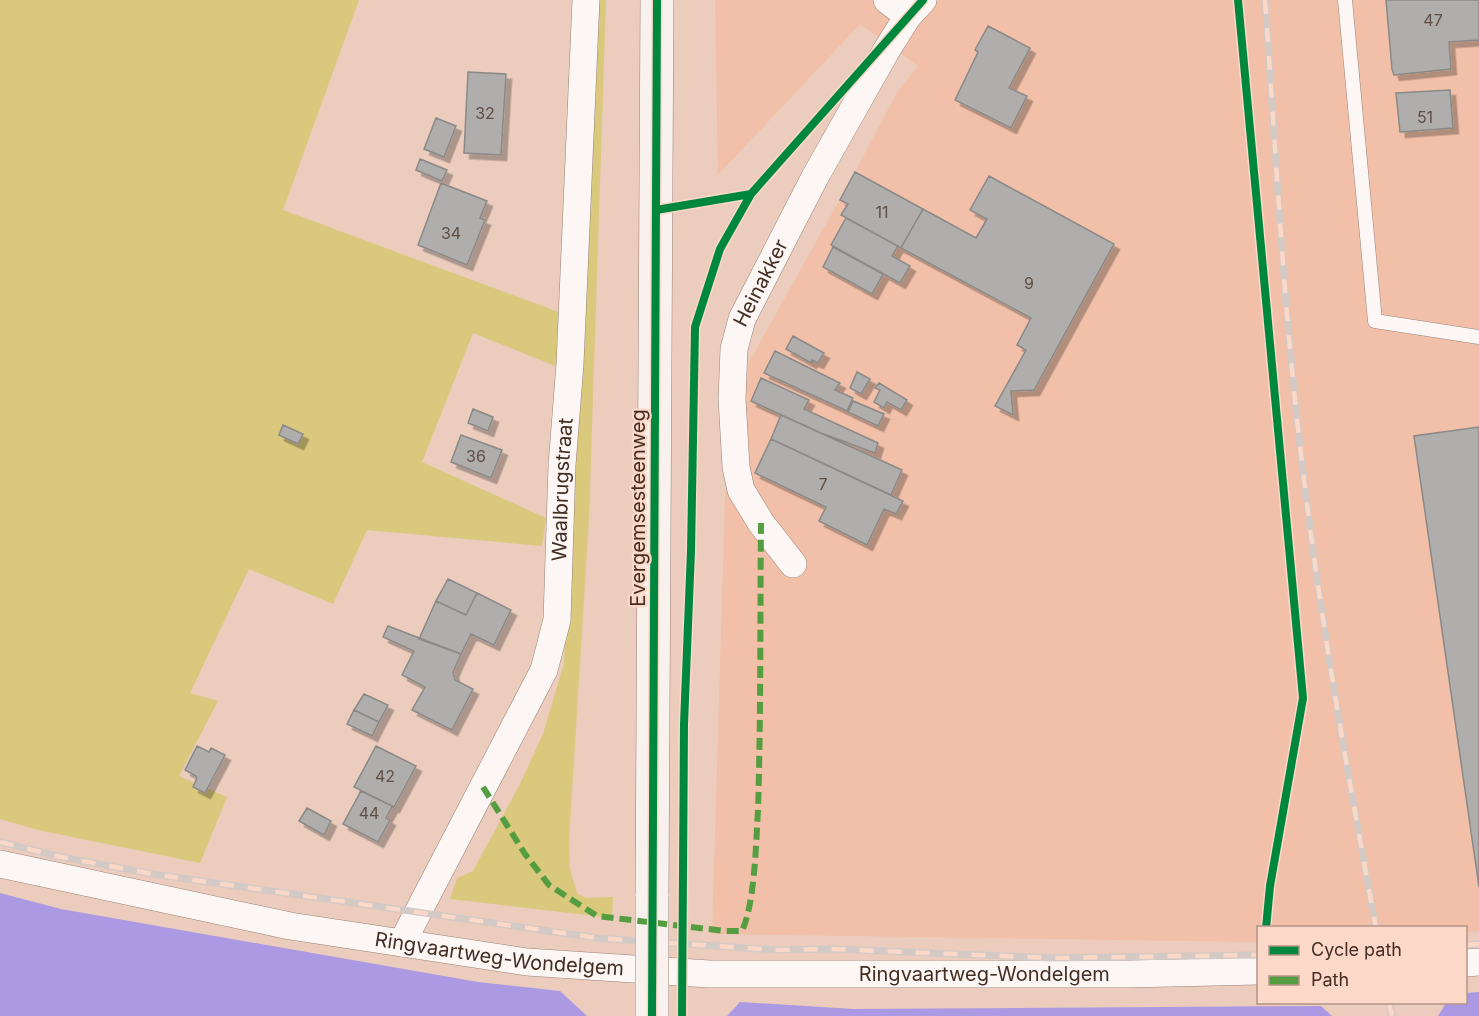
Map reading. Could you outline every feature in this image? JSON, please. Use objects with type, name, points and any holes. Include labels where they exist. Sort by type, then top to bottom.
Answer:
[{"type":"main road","name":"Evergemsesteenweg","points":[[652,1016],[657,0]]},
{"type":"street","name":"Waalbrugstraat","points":[[402,943],[544,670],[557,620],[562,465],[570,364],[586,0]]},
{"type":"street","name":"Heinakker","points":[[793,564],[761,523],[741,490],[736,467],[732,399],[734,349],[742,319],[906,5]]},
{"type":"street","name":"Ringvaartweg-Wondelgem","points":[[0,864],[290,926],[527,962],[708,974],[1128,974],[1257,971]]},
{"type":"lane","points":[[1345,0],[1375,321],[1479,337]]},
{"type":"shaded area","points":[[0,0],[359,0],[283,210],[561,313],[558,367],[473,333],[422,462],[546,518],[542,546],[367,530],[333,604],[249,569],[190,693],[218,701],[179,776],[227,797],[200,863],[38,830],[0,819]]},
{"type":"shaded area","points":[[594,0],[606,0],[589,519],[569,841],[570,869],[577,893],[586,898],[613,897],[612,918],[450,899],[457,878],[473,871],[520,784],[543,734],[564,663]]},
{"type":"shaded area","points":[[715,0],[1479,0],[1479,931],[1467,933],[1467,926],[1257,926],[1257,942],[712,934],[725,498],[749,362],[897,92],[918,66],[860,24],[718,175]]},
{"type":"shaded area","points":[[0,893],[61,909],[478,982],[560,991],[587,1016],[0,1016]]},
{"type":"shaded area","points":[[1479,992],[1479,1016],[1438,1016],[1445,1004],[1467,1004],[1467,993]]},
{"type":"shaded area","points":[[740,1002],[853,1009],[1321,1006],[1332,1016],[727,1016]]},
{"type":"building","points":[[1386,0],[1479,0],[1479,40],[1449,42],[1451,69],[1394,75]]},
{"type":"building","points":[[988,26],[1030,48],[1009,88],[1027,96],[1011,128],[955,100],[978,52],[975,50]]},
{"type":"building","points":[[468,72],[506,74],[501,155],[464,153]]},
{"type":"building","points":[[1450,90],[1453,128],[1400,132],[1396,93]]},
{"type":"building","points":[[436,118],[456,126],[444,157],[424,149]]},
{"type":"building","points":[[420,159],[447,170],[442,181],[416,170]]},
{"type":"building","points":[[855,172],[923,209],[901,248],[841,215],[848,204],[840,200]]},
{"type":"building","points":[[989,176],[1114,244],[1034,390],[1011,391],[1013,415],[995,406],[1026,350],[1017,345],[1031,318],[901,248],[923,209],[976,238],[987,219],[970,210]]},
{"type":"building","points":[[441,183],[487,201],[480,218],[485,220],[467,265],[418,245]]},
{"type":"building","points":[[846,218],[898,246],[892,256],[910,266],[900,283],[831,245]]},
{"type":"building","points":[[833,247],[883,274],[872,294],[823,267]]},
{"type":"building","points":[[793,336],[824,353],[818,363],[812,360],[811,363],[786,349]]},
{"type":"building","points":[[775,351],[840,383],[835,390],[853,398],[847,411],[764,373]]},
{"type":"building","points":[[857,372],[870,379],[861,394],[850,388]]},
{"type":"building","points":[[761,378],[809,400],[804,409],[878,443],[875,453],[821,433],[751,401]]},
{"type":"building","points":[[879,383],[907,400],[901,410],[887,402],[884,408],[874,402],[880,390],[875,388]]},
{"type":"building","points":[[853,401],[884,414],[878,426],[848,412]]},
{"type":"building","points":[[473,409],[493,417],[488,431],[468,423]]},
{"type":"building","points":[[781,415],[902,470],[891,495],[771,439]]},
{"type":"building","points":[[283,425],[303,434],[298,444],[279,435]]},
{"type":"building","points":[[1479,427],[1479,887],[1414,436]]},
{"type":"building","points":[[461,435],[502,450],[491,478],[451,462]]},
{"type":"building","points":[[771,439],[903,501],[896,514],[884,509],[867,545],[819,521],[826,507],[755,473]]},
{"type":"building","points":[[448,579],[477,593],[466,615],[436,601]]},
{"type":"building","points":[[477,593],[511,610],[494,645],[471,634],[461,654],[419,639],[436,601],[466,615]]},
{"type":"building","points":[[388,626],[461,654],[453,672],[455,680],[473,689],[452,730],[412,710],[425,687],[402,675],[414,651],[383,637]]},
{"type":"building","points":[[364,694],[388,705],[379,722],[354,710]]},
{"type":"building","points":[[354,710],[379,722],[372,736],[347,724]]},
{"type":"building","points":[[197,746],[209,752],[211,748],[225,755],[205,793],[193,787],[197,778],[185,770]]},
{"type":"building","points":[[376,746],[416,766],[394,807],[354,787]]},
{"type":"building","points":[[361,791],[394,807],[386,818],[390,820],[378,842],[343,824]]},
{"type":"building","points":[[307,808],[331,821],[324,835],[299,821]]},
{"type":"railway","points":[[1265,0],[1285,284],[1308,514],[1344,751],[1376,926]]},
{"type":"railway","points":[[0,842],[61,857],[153,874],[597,938],[776,950],[833,949],[1053,958],[1257,955]]},
{"type":"railway","points":[[1467,945],[1479,944]]},
{"type":"railway","points":[[1389,1004],[1392,1016]]},
{"type":"marked path","points":[[483,787],[525,854],[549,885],[597,916],[742,931],[750,905],[758,810],[761,523]]},
{"type":"cycle path","points":[[652,1016],[657,0]]},
{"type":"cycle path","points":[[682,1016],[684,724],[691,551],[695,327],[720,249],[751,194],[923,0]]},
{"type":"cycle path","points":[[1238,0],[1303,698],[1270,886],[1266,926]]},
{"type":"cycle path","points":[[656,210],[751,194]]}]
